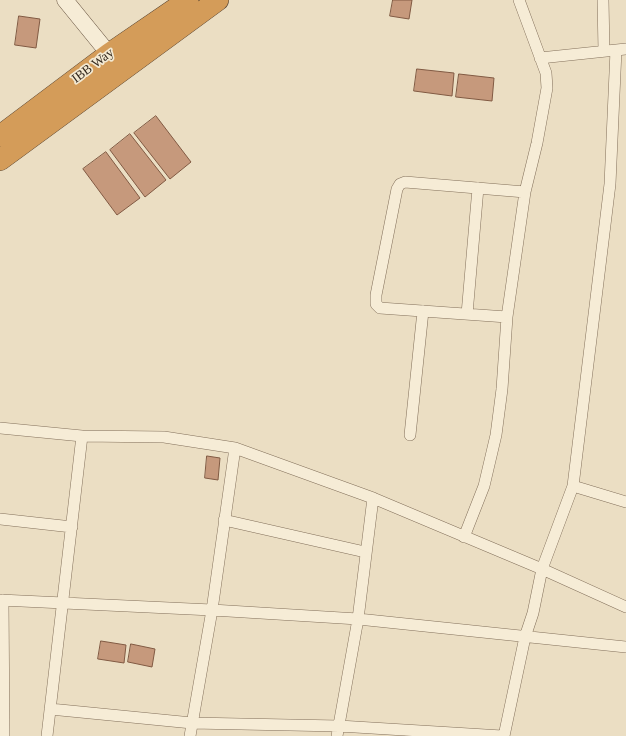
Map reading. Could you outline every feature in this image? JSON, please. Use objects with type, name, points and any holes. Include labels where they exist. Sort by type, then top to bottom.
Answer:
[{"type":"highway","points":[[0,160],[194,4],[218,0]]},
{"type":"highway","name":"IBB Way","points":[[0,136],[109,54],[194,4]]},
{"type":"street","points":[[64,0],[109,54]]},
{"type":"street","points":[[465,533],[484,486],[496,435],[502,389],[507,316],[525,192],[537,143],[547,88],[546,73],[519,0]]},
{"type":"street","points":[[603,0],[604,51]]},
{"type":"street","points":[[50,710],[192,723],[338,731],[503,736],[525,637],[544,565],[573,486],[610,184],[621,50],[540,58]]},
{"type":"street","points":[[507,316],[380,308],[376,304],[376,295],[397,189],[400,184],[405,182],[525,192]]},
{"type":"street","points":[[467,314],[478,188]]},
{"type":"street","points":[[410,436],[423,311]]},
{"type":"street","points":[[0,428],[82,436],[164,437],[235,448],[373,498],[544,565],[626,607]]},
{"type":"street","points":[[46,736],[82,436]]},
{"type":"street","points":[[190,736],[212,610],[235,448]]},
{"type":"street","points":[[573,486],[626,502]]},
{"type":"street","points":[[338,731],[358,620],[373,498]]},
{"type":"street","points":[[0,519],[72,527]]},
{"type":"street","points":[[224,520],[366,552]]},
{"type":"street","points":[[4,736],[2,600],[212,610],[358,620],[626,648]]},
{"type":"building","points":[[393,0],[412,0],[409,19],[390,16]]},
{"type":"building","points":[[19,16],[40,19],[36,48],[15,45]]},
{"type":"building","points":[[417,69],[454,73],[452,96],[414,91]]},
{"type":"building","points":[[459,74],[494,78],[492,101],[456,97]]},
{"type":"building","points":[[156,116],[191,162],[170,179],[134,133]]},
{"type":"building","points":[[130,134],[166,180],[145,197],[110,150]]},
{"type":"building","points":[[106,152],[140,198],[117,215],[83,169]]},
{"type":"building","points":[[207,456],[220,458],[218,480],[205,478]]},
{"type":"building","points":[[101,641],[126,645],[124,663],[98,659]]},
{"type":"building","points":[[131,644],[155,649],[152,667],[128,662]]}]
